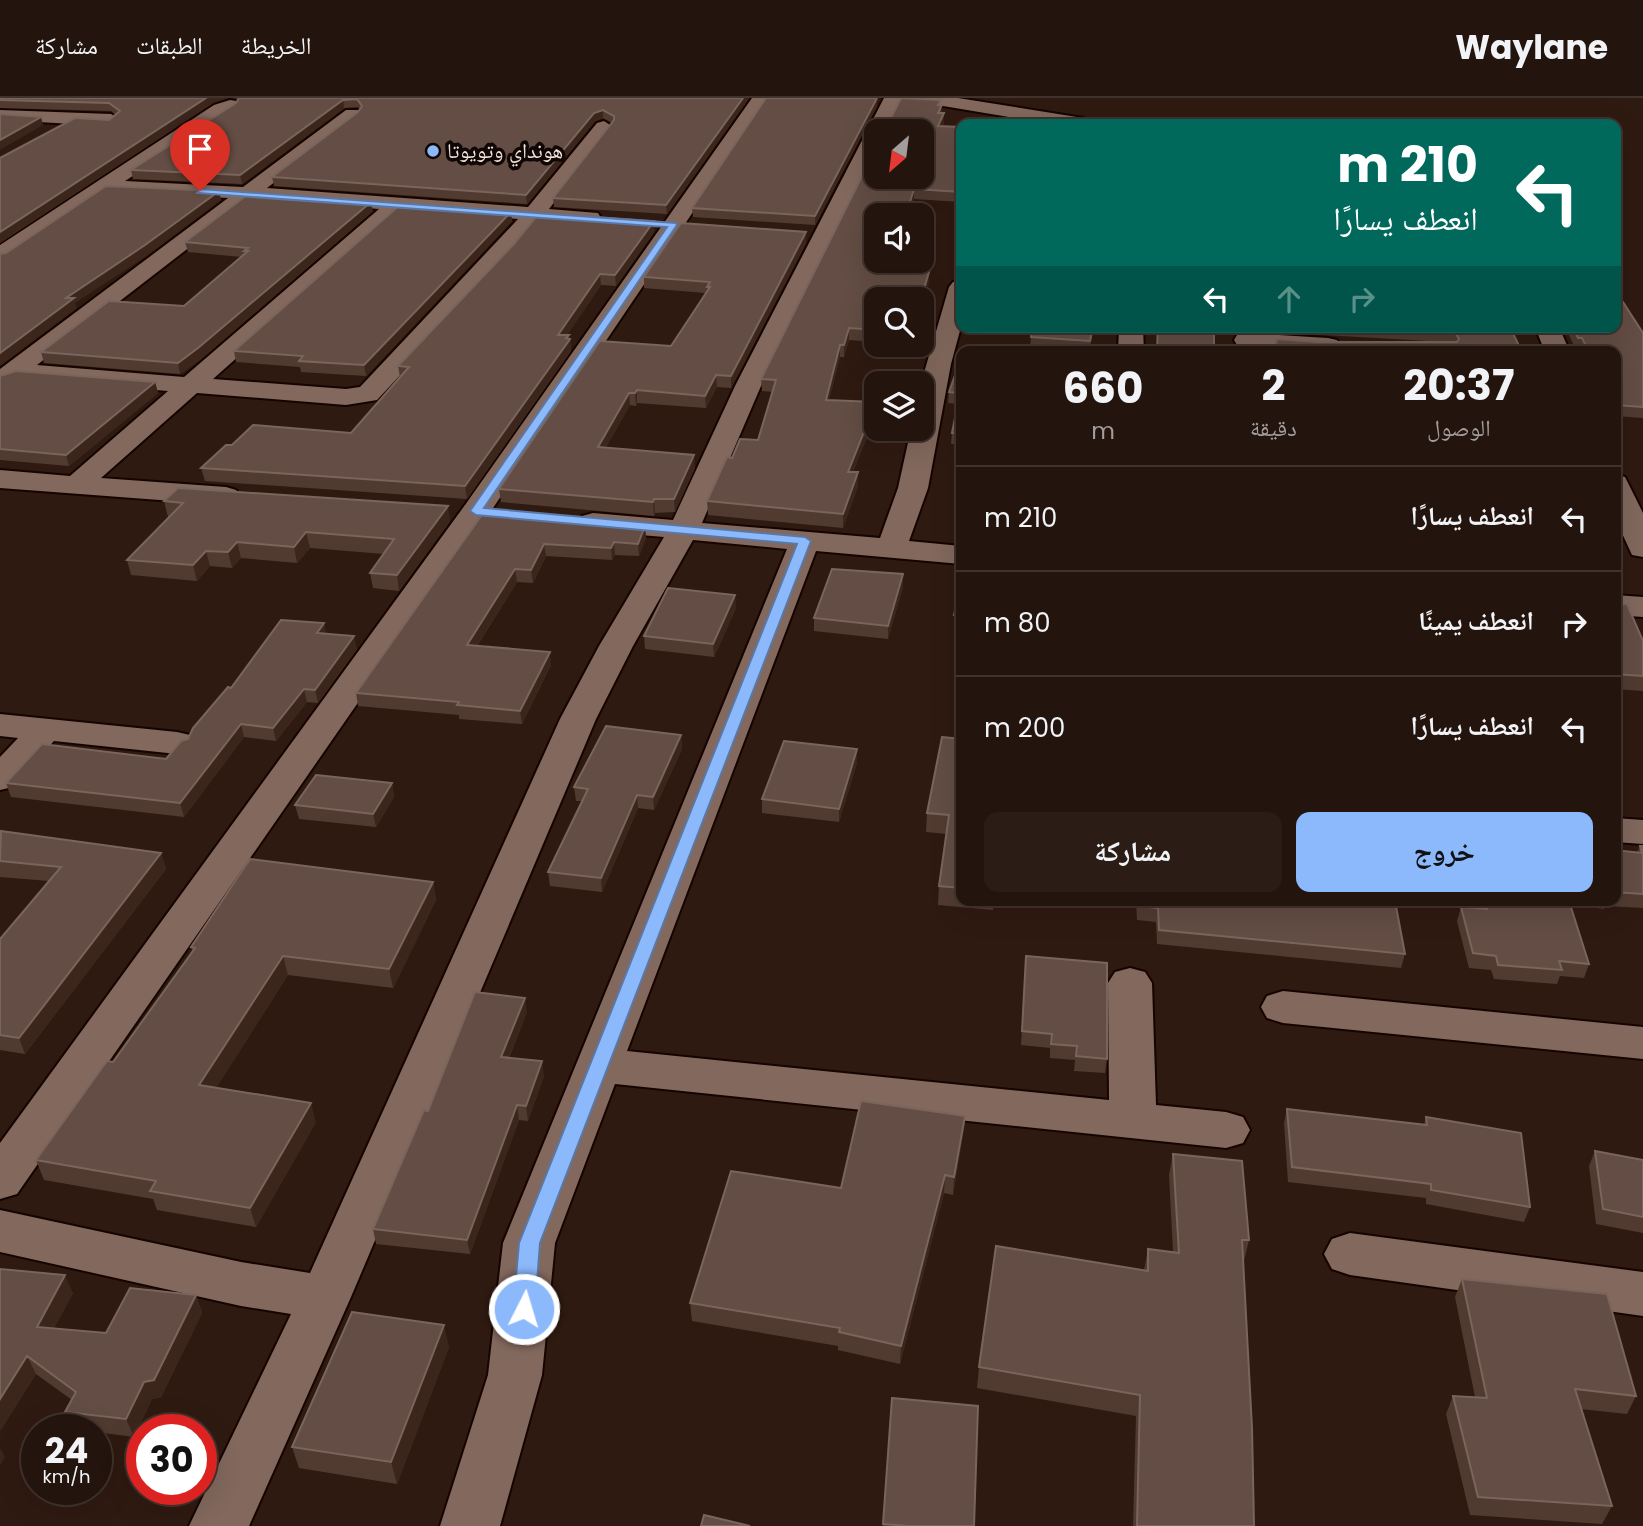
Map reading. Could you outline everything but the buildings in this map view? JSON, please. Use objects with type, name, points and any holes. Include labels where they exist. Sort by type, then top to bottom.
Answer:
[{"type":"street","points":[[0,1180],[476,512],[761,98]]},
{"type":"street","points":[[219,1526],[325,1297],[578,719],[616,646],[684,530],[748,386],[893,98]]},
{"type":"street","points":[[925,98],[1053,119]]},
{"type":"street","points":[[0,255],[230,105]]},
{"type":"street","points":[[7,376],[352,114]]},
{"type":"street","points":[[0,115],[111,120]]},
{"type":"street","points":[[42,137],[74,118]]},
{"type":"street","points":[[7,376],[192,385],[346,397],[368,394],[505,249],[604,127]]},
{"type":"street","points":[[105,186],[248,193],[604,219]]},
{"type":"street","points":[[76,485],[397,204]]},
{"type":"street","points":[[645,222],[700,227]]},
{"type":"street","points":[[795,233],[822,235]]},
{"type":"street","points":[[891,549],[913,488],[949,365],[956,320]]},
{"type":"street","points":[[1246,340],[1350,346]]},
{"type":"street","points":[[0,479],[258,498]]},
{"type":"street","points":[[1621,497],[1643,548]]},
{"type":"street","points":[[559,519],[956,555]]},
{"type":"street","points":[[470,1526],[515,1376],[529,1243],[805,541]]},
{"type":"street","points":[[1621,605],[1643,607]]},
{"type":"street","points":[[0,725],[177,743]]},
{"type":"street","points":[[0,779],[45,730]]},
{"type":"street","points":[[1621,830],[1643,832]]},
{"type":"street","points":[[1130,983],[1133,1120]]},
{"type":"street","points":[[1283,1006],[1643,1043]]},
{"type":"street","points":[[598,1065],[1226,1130]]},
{"type":"street","points":[[0,1231],[241,1284],[325,1297]]},
{"type":"street","points":[[1350,1254],[1643,1294]]},
{"type":"place","name":"هونداي وتويوتا","points":[[433,151]]},
{"type":"route","points":[[200,191],[673,225],[476,511],[805,541],[529,1243],[524,1309]]}]
